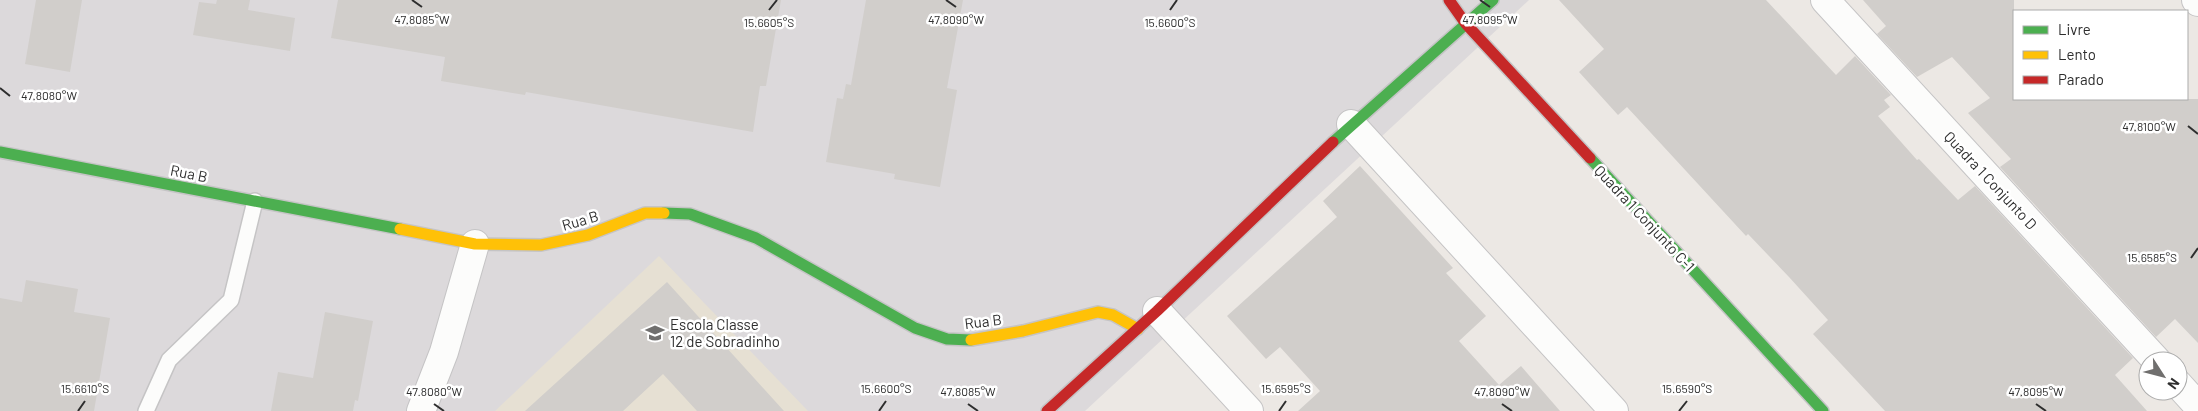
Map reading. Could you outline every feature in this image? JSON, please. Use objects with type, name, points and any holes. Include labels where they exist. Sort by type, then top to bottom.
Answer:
[{"type":"street","name":"Quadra 1 Conjunto C-1","points":[[1449,0],[1466,24],[1823,411]]},
{"type":"street","points":[[1047,411],[1148,320],[1351,124],[1493,0]]},
{"type":"street","name":"Quadra 1 Conjunto D","points":[[1824,0],[2148,351]]},
{"type":"street","points":[[1351,124],[1614,411]]},
{"type":"street","name":"Rua B","points":[[0,152],[475,244],[541,245],[588,235],[645,213],[690,214],[756,238],[875,307],[915,328],[947,339],[974,340],[1015,333],[1098,312],[1148,320]]},
{"type":"street","points":[[421,411],[444,352],[475,244]]},
{"type":"street","points":[[1148,320],[1249,411]]},
{"type":"street","points":[[2188,395],[2198,406]]},
{"type":"lane","points":[[146,411],[169,360],[231,300],[255,201]]},
{"type":"shaded area","points":[[0,0],[1529,0],[1085,411],[0,411]]},
{"type":"shaded area","name":"Escola Classe 12 de Sobradinho","points":[[659,256],[808,411],[495,411]]},
{"type":"building","points":[[36,0],[82,0],[70,72],[25,64]]},
{"type":"building","points":[[217,0],[250,0],[248,10],[295,18],[290,51],[193,35],[199,2],[216,4]]},
{"type":"building","points":[[338,0],[781,0],[766,86],[760,86],[753,132],[526,92],[525,95],[441,81],[445,57],[331,38]]},
{"type":"building","points":[[866,0],[963,0],[947,88],[957,90],[940,187],[894,179],[895,174],[826,162],[837,98],[843,99],[846,84],[851,85]]},
{"type":"building","points":[[1559,0],[1766,0],[1836,75],[1855,56],[1891,95],[1884,100],[1890,107],[1878,116],[1917,160],[1919,159],[1958,200],[1975,186],[2133,358],[2115,375],[2147,411],[1885,411],[1813,334],[1828,320],[1748,234],[1746,236],[1627,107],[1618,115],[1579,72],[1604,49]]},
{"type":"building","points":[[1863,0],[2014,0],[2013,100],[2198,99],[2198,343],[2175,319],[2156,337],[2000,167],[2011,159],[1968,113],[1990,98],[1952,57],[1917,77],[1877,34],[1886,26]]},
{"type":"building","points":[[1360,166],[1453,268],[1446,273],[1486,316],[1459,341],[1499,385],[1521,366],[1560,411],[1298,411],[1320,391],[1280,347],[1266,359],[1227,316],[1337,217],[1323,201]]},
{"type":"building","points":[[26,280],[78,289],[74,312],[110,318],[94,411],[0,411],[0,298],[22,302]]},
{"type":"building","name":"Escola Classe 12 de Sobradinho","points":[[667,282],[784,411],[697,411],[663,374],[623,411],[525,411]]},
{"type":"building","points":[[325,312],[373,321],[358,401],[355,400],[353,411],[271,411],[278,372],[313,378]]},
{"type":"traffic: fast","points":[[1333,142],[1493,0]]},
{"type":"traffic: fast","points":[[0,152],[400,229]]},
{"type":"traffic: fast","points":[[1590,158],[1823,411]]},
{"type":"traffic: fast","points":[[664,213],[690,214],[756,238],[915,328],[947,339],[971,340]]},
{"type":"traffic: slow","points":[[400,229],[475,244],[541,245],[588,235],[645,213],[664,213]]},
{"type":"traffic: slow","points":[[971,340],[1023,331],[1098,312],[1113,315],[1138,329]]},
{"type":"traffic: jam","points":[[1449,0],[1466,24],[1590,158]]},
{"type":"traffic: jam","points":[[1047,411],[1157,311],[1333,142]]},
{"type":"place","name":"Escola Classe 12 de Sobradinho","points":[[655,333]]}]
